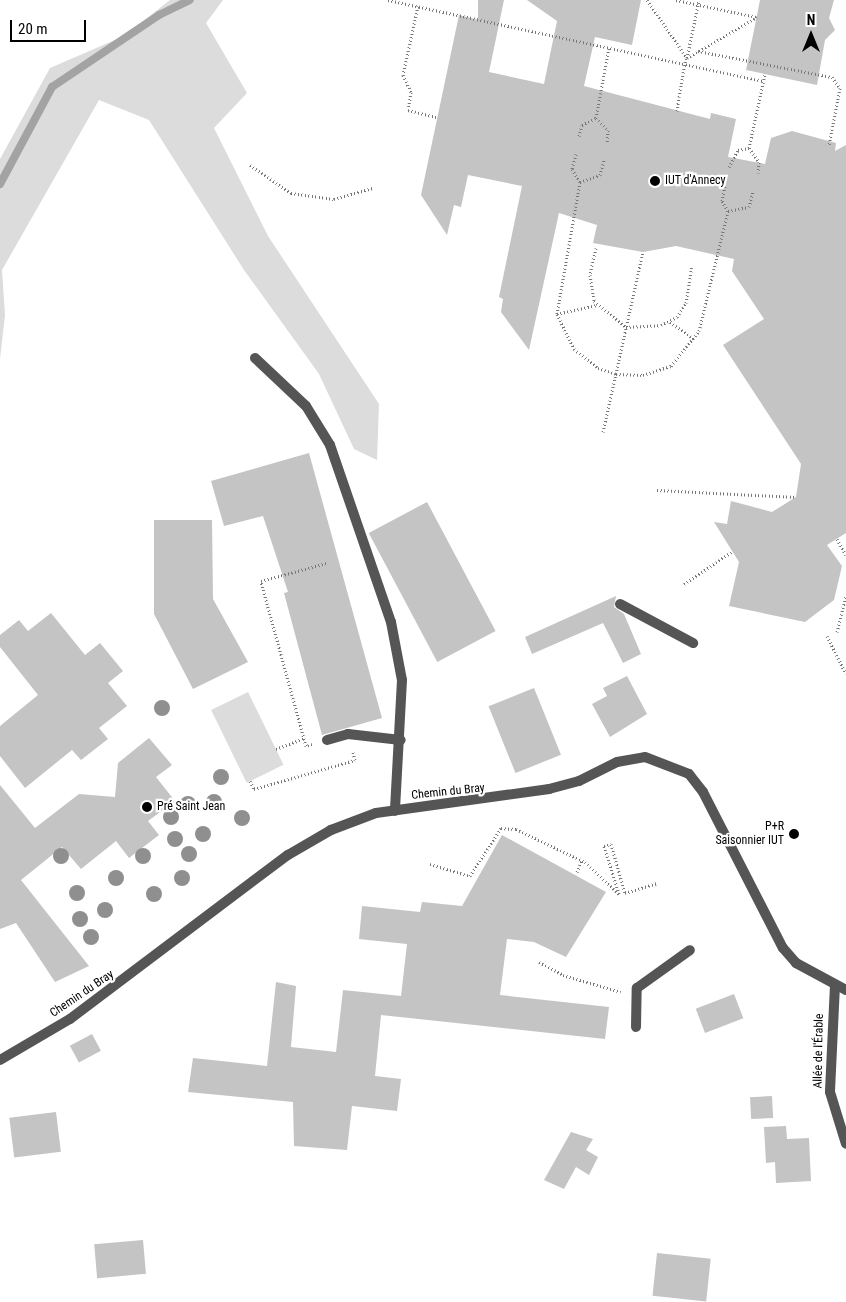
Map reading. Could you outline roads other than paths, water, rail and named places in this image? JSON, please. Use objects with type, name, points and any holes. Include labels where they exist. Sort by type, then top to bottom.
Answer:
[{"type":"street","points":[[255,358],[306,406],[330,445],[391,622],[402,680],[401,740],[395,811]]},
{"type":"street","points":[[620,604],[693,643]]},
{"type":"street","points":[[327,740],[348,734],[401,740]]},
{"type":"street","name":"Chemin du Bray","points":[[0,1060],[115,988],[288,855],[331,830],[395,811],[549,789],[579,781],[617,762],[645,757],[667,763],[689,774],[703,792],[783,948],[796,963],[834,986],[846,990]]},
{"type":"street","points":[[636,1027],[637,988],[690,950]]},
{"type":"street","name":"Allée de l'Érable","points":[[834,986],[830,1092],[846,1144]]},
{"type":"waterway","points":[[0,184],[52,87],[159,15],[190,0]]},
{"type":"place","name":"IUT d'Annecy","points":[[655,181]]},
{"type":"place","name":"Pré Saint Jean","points":[[147,807]]},
{"type":"place","name":"P+R Saisonnier IUT","points":[[794,834]]}]
